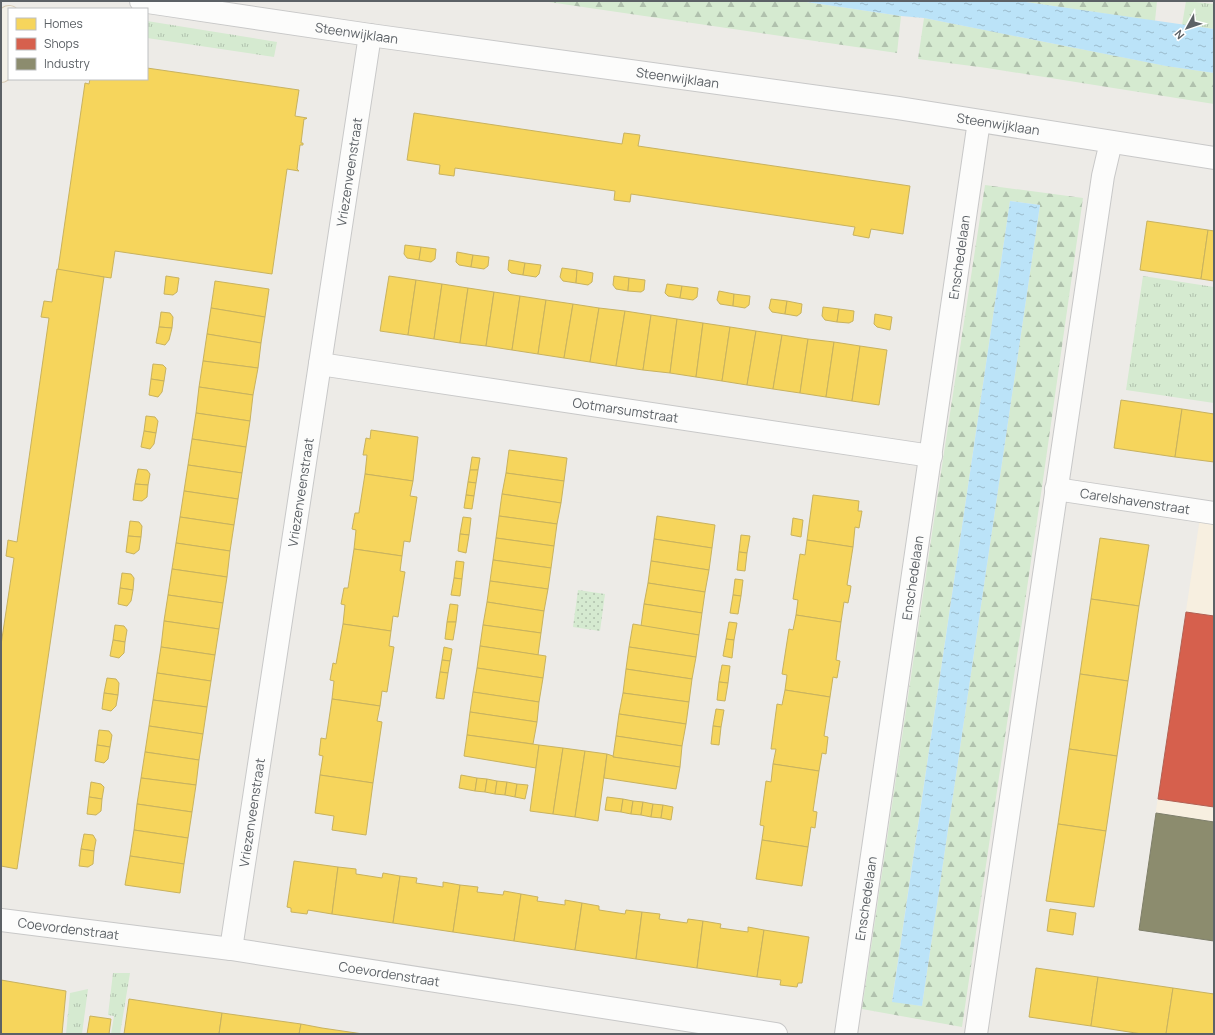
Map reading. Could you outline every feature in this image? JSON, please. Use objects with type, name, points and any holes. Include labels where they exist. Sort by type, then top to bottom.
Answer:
[{"type":"main road","points":[[1,71],[8,24]]},
{"type":"street","name":"Steenwijklaan","points":[[141,1],[370,35],[898,108],[1214,158]]},
{"type":"street","name":"Vriezenveenstraat","points":[[230,949],[370,35]]},
{"type":"street","name":"Enschedelaan","points":[[846,1034],[979,122]]},
{"type":"street","points":[[976,1034],[1103,176],[1111,142]]},
{"type":"street","name":"Ootmarsumstraat","points":[[320,364],[931,456]]},
{"type":"street","name":"Carelshavenstraat","points":[[1056,489],[1214,513]]},
{"type":"street","name":"Coevordenstraat","points":[[1,920],[230,949],[776,1034]]},
{"type":"shaded area","points":[[1201,511],[1214,513],[1214,941],[1138,930]]},
{"type":"green space","points":[[542,1],[800,1],[901,16],[897,53]]},
{"type":"green space","points":[[1019,1],[1157,1],[1155,21]]},
{"type":"green space","points":[[1186,1],[1214,4],[1214,29],[1182,25]]},
{"type":"green space","points":[[924,18],[1167,66],[1214,73],[1214,104],[987,68],[918,59]]},
{"type":"green space","points":[[148,21],[277,42],[274,57],[148,38]]},
{"type":"green space","points":[[985,185],[1083,198],[962,1027],[862,1009]],"holes":[[[1010,201],[1040,205],[922,1006],[892,1001]]]},
{"type":"green space","points":[[1143,276],[1214,287],[1214,403],[1126,390]]},
{"type":"green space","points":[[578,590],[605,594],[600,631],[573,627]]},
{"type":"green space","points":[[113,973],[130,973],[120,1034],[111,1034],[114,1016],[108,1015]]},
{"type":"green space","points":[[88,989],[82,1034],[66,1034],[70,993]]},
{"type":"water","points":[[800,1],[1019,1],[1214,29],[1214,73],[1166,66],[924,18]]},
{"type":"water","points":[[1010,201],[1040,205],[922,1006],[892,1002]]},
{"type":"building: Homes","points":[[148,68],[299,90],[295,116],[307,118],[304,119],[301,143],[303,143],[303,145],[300,145],[297,169],[299,171],[287,169],[272,274],[115,251],[111,278],[58,270],[85,83],[89,84],[90,80],[148,80]]},
{"type":"building: Homes","points":[[414,113],[622,144],[624,133],[640,135],[638,146],[910,186],[903,234],[871,229],[869,238],[853,235],[855,227],[631,194],[630,202],[614,200],[615,191],[455,168],[454,176],[439,174],[440,165],[407,160]]},
{"type":"building: Homes","points":[[1147,221],[1208,230],[1201,279],[1140,270]]},
{"type":"building: Homes","points":[[1208,230],[1214,231],[1214,281],[1201,279]]},
{"type":"building: Homes","points":[[405,245],[421,247],[419,260],[407,258],[404,254]]},
{"type":"building: Homes","points":[[421,247],[436,249],[435,259],[431,262],[419,260]]},
{"type":"building: Homes","points":[[457,252],[473,255],[471,267],[459,265],[456,262]]},
{"type":"building: Homes","points":[[473,255],[489,257],[488,266],[484,269],[471,267]]},
{"type":"building: Homes","points":[[509,260],[525,263],[523,275],[511,273],[508,270]]},
{"type":"building: Homes","points":[[525,263],[541,265],[539,274],[536,277],[523,275]]},
{"type":"building: Homes","points":[[562,268],[577,270],[576,283],[563,281],[560,277]]},
{"type":"building: Homes","points":[[57,269],[104,277],[17,869],[1,866],[1,645],[14,558],[6,556],[8,540],[17,542],[49,318],[41,317],[44,301],[52,302]]},
{"type":"building: Homes","points":[[577,270],[593,273],[592,282],[588,285],[576,283]]},
{"type":"building: Homes","points":[[166,276],[179,278],[177,292],[173,295],[164,294]]},
{"type":"building: Homes","points":[[389,276],[416,280],[408,335],[380,331]]},
{"type":"building: Homes","points":[[614,276],[629,278],[628,291],[616,289],[613,285]]},
{"type":"building: Homes","points":[[629,278],[645,280],[644,290],[641,292],[628,291]]},
{"type":"building: Homes","points":[[416,280],[442,284],[434,339],[408,335]]},
{"type":"building: Homes","points":[[215,281],[269,289],[265,317],[211,308]]},
{"type":"building: Homes","points":[[442,284],[468,288],[460,343],[434,339]]},
{"type":"building: Homes","points":[[667,284],[682,286],[680,298],[668,296],[665,293]]},
{"type":"building: Homes","points":[[682,286],[698,288],[697,297],[693,300],[680,298]]},
{"type":"building: Homes","points":[[468,288],[494,292],[486,346],[460,343]]},
{"type":"building: Homes","points":[[719,291],[734,294],[733,306],[720,304],[717,300]]},
{"type":"building: Homes","points":[[494,292],[520,296],[512,350],[486,346]]},
{"type":"building: Homes","points":[[734,294],[750,296],[749,305],[745,308],[733,306]]},
{"type":"building: Homes","points":[[520,296],[546,300],[538,354],[512,350]]},
{"type":"building: Homes","points":[[771,299],[787,301],[785,314],[772,312],[769,308]]},
{"type":"building: Homes","points":[[546,300],[573,304],[564,358],[538,354]]},
{"type":"building: Homes","points":[[787,301],[802,304],[801,313],[797,316],[785,314]]},
{"type":"building: Homes","points":[[573,304],[599,308],[590,362],[564,358]]},
{"type":"building: Homes","points":[[823,307],[839,309],[837,322],[825,320],[822,316]]},
{"type":"building: Homes","points":[[211,308],[265,317],[261,343],[207,334]]},
{"type":"building: Homes","points":[[599,308],[625,311],[616,366],[590,362]]},
{"type":"building: Homes","points":[[839,309],[854,311],[853,321],[849,323],[837,322]]},
{"type":"building: Homes","points":[[625,311],[651,315],[643,370],[616,366]]},
{"type":"building: Homes","points":[[161,312],[170,313],[173,317],[172,328],[159,327]]},
{"type":"building: Homes","points":[[875,314],[892,317],[890,330],[877,327],[874,324]]},
{"type":"building: Homes","points":[[651,315],[677,319],[670,373],[643,370]]},
{"type":"building: Homes","points":[[677,319],[703,323],[696,377],[670,373]]},
{"type":"building: Homes","points":[[703,323],[730,327],[722,381],[696,377]]},
{"type":"building: Homes","points":[[159,327],[172,328],[169,340],[165,345],[156,343]]},
{"type":"building: Homes","points":[[730,327],[756,331],[747,385],[722,381]]},
{"type":"building: Homes","points":[[756,331],[782,335],[773,389],[747,385]]},
{"type":"building: Homes","points":[[207,334],[261,343],[258,368],[203,361]]},
{"type":"building: Homes","points":[[782,335],[808,339],[800,393],[773,389]]},
{"type":"building: Homes","points":[[808,339],[834,342],[826,397],[800,393]]},
{"type":"building: Homes","points":[[834,342],[860,346],[852,401],[826,397]]},
{"type":"building: Homes","points":[[860,346],[887,350],[879,405],[852,401]]},
{"type":"building: Homes","points":[[203,361],[258,368],[253,395],[199,387]]},
{"type":"building: Homes","points":[[153,364],[163,365],[166,368],[164,381],[151,379]]},
{"type":"building: Homes","points":[[151,379],[164,381],[162,392],[158,397],[149,395]]},
{"type":"building: Homes","points":[[199,387],[253,395],[250,421],[196,413]]},
{"type":"building: Homes","points":[[1121,400],[1182,409],[1175,457],[1114,448]]},
{"type":"building: Homes","points":[[1182,409],[1214,414],[1214,462],[1175,457]]},
{"type":"building: Homes","points":[[196,413],[250,421],[246,447],[192,439]]},
{"type":"building: Homes","points":[[146,416],[155,417],[158,421],[156,433],[144,431]]},
{"type":"building: Homes","points":[[371,430],[418,437],[413,481],[365,474],[367,455],[363,455],[366,438],[370,439]]},
{"type":"building: Homes","points":[[144,431],[156,433],[154,444],[150,449],[141,447]]},
{"type":"building: Homes","points":[[192,439],[246,447],[242,473],[188,465]]},
{"type":"building: Homes","points":[[509,450],[567,458],[564,481],[506,473]]},
{"type":"building: Homes","points":[[472,457],[480,458],[478,470],[470,470]]},
{"type":"building: Homes","points":[[188,465],[242,473],[238,499],[184,491]]},
{"type":"building: Homes","points":[[138,469],[147,470],[150,474],[148,485],[135,484]]},
{"type":"building: Homes","points":[[470,470],[478,470],[476,483],[468,482]]},
{"type":"building: Homes","points":[[506,473],[564,481],[561,503],[502,494]]},
{"type":"building: Homes","points":[[365,474],[413,481],[410,496],[417,497],[410,542],[404,541],[402,556],[354,549],[356,530],[352,529],[355,513],[359,513]]},
{"type":"building: Homes","points":[[468,482],[476,483],[474,496],[466,495]]},
{"type":"building: Homes","points":[[135,484],[148,485],[147,497],[142,501],[133,500]]},
{"type":"building: Homes","points":[[184,491],[238,499],[234,525],[180,517]]},
{"type":"building: Homes","points":[[502,494],[561,503],[557,524],[499,516]]},
{"type":"building: Homes","points":[[466,495],[474,496],[472,509],[464,508]]},
{"type":"building: Homes","points":[[813,495],[859,501],[858,511],[862,511],[859,528],[855,527],[853,547],[807,540]]},
{"type":"building: Homes","points":[[499,516],[557,524],[554,546],[496,538]]},
{"type":"building: Homes","points":[[657,516],[715,525],[712,548],[654,539]]},
{"type":"building: Homes","points":[[180,517],[234,525],[230,551],[176,543]]},
{"type":"building: Homes","points":[[463,517],[471,518],[469,535],[460,534]]},
{"type":"building: Homes","points":[[793,518],[803,520],[801,537],[791,535]]},
{"type":"building: Homes","points":[[130,521],[139,522],[142,526],[141,537],[128,536]]},
{"type":"building: Homes","points":[[460,534],[469,535],[466,553],[458,551]]},
{"type":"building: Homes","points":[[741,535],[750,536],[747,553],[739,552]]},
{"type":"building: Homes","points":[[128,536],[141,537],[139,550],[134,554],[126,552]]},
{"type":"building: Homes","points":[[496,538],[554,546],[551,568],[493,560]]},
{"type":"building: Homes","points":[[1100,538],[1149,545],[1139,606],[1091,599]]},
{"type":"building: Homes","points":[[654,539],[712,548],[709,570],[651,561]]},
{"type":"building: Homes","points":[[807,540],[853,547],[847,585],[851,586],[850,593],[848,603],[844,602],[841,622],[796,615],[798,600],[793,599],[800,554],[805,555]]},
{"type":"building: Homes","points":[[176,543],[230,551],[227,577],[172,569]]},
{"type":"building: Homes","points":[[354,549],[402,556],[400,571],[405,572],[398,617],[393,616],[391,631],[343,624],[345,605],[341,604],[344,588],[348,588]]},
{"type":"building: Homes","points":[[739,552],[747,553],[745,571],[737,570]]},
{"type":"building: Homes","points":[[493,560],[551,568],[548,589],[490,581]]},
{"type":"building: Homes","points":[[456,561],[464,562],[462,579],[454,578]]},
{"type":"building: Homes","points":[[651,561],[709,570],[705,592],[648,583]]},
{"type":"building: Homes","points":[[172,569],[227,577],[223,603],[168,595]]},
{"type":"building: Homes","points":[[122,573],[131,574],[134,578],[133,590],[120,588]]},
{"type":"building: Homes","points":[[454,578],[462,579],[460,596],[451,595]]},
{"type":"building: Homes","points":[[735,579],[743,580],[741,596],[733,595]]},
{"type":"building: Homes","points":[[490,581],[548,589],[544,611],[487,602]]},
{"type":"building: Homes","points":[[648,583],[705,592],[702,613],[644,604]]},
{"type":"building: Homes","points":[[120,588],[133,590],[131,601],[127,606],[118,604]]},
{"type":"building: Homes","points":[[168,595],[223,603],[219,629],[164,621]]},
{"type":"building: Homes","points":[[733,595],[741,596],[738,614],[730,613]]},
{"type":"building: Homes","points":[[1091,599],[1139,606],[1128,681],[1080,674]]},
{"type":"building: Homes","points":[[487,602],[544,611],[541,633],[483,625]]},
{"type":"building: Homes","points":[[450,604],[458,605],[456,622],[447,622]]},
{"type":"building: Homes","points":[[644,604],[702,613],[699,635],[641,626]]},
{"type":"building: Homes","points":[[796,615],[841,622],[836,660],[840,661],[837,678],[833,677],[830,697],[785,690],[787,675],[782,674],[789,629],[793,630]]},
{"type":"building: Homes","points":[[164,621],[219,629],[215,655],[161,647]]},
{"type":"building: Homes","points":[[447,622],[456,622],[453,640],[445,639]]},
{"type":"building: Homes","points":[[729,622],[737,623],[734,640],[726,639]]},
{"type":"building: Homes","points":[[343,624],[391,631],[389,646],[394,647],[387,692],[382,691],[380,706],[332,699],[334,681],[330,680],[333,663],[336,664]]},
{"type":"building: Homes","points":[[633,624],[699,635],[696,657],[629,647]]},
{"type":"building: Homes","points":[[115,625],[124,626],[127,630],[125,642],[113,640]]},
{"type":"building: Homes","points":[[483,625],[541,633],[538,655],[480,646]]},
{"type":"building: Homes","points":[[726,639],[734,640],[732,658],[723,656]]},
{"type":"building: Homes","points":[[113,640],[125,642],[124,653],[119,658],[110,656]]},
{"type":"building: Homes","points":[[480,646],[546,656],[543,678],[477,668]]},
{"type":"building: Homes","points":[[161,647],[215,655],[211,681],[157,673]]},
{"type":"building: Homes","points":[[444,647],[452,649],[450,661],[442,660]]},
{"type":"building: Homes","points":[[629,647],[696,657],[692,679],[626,669]]},
{"type":"building: Homes","points":[[442,660],[450,661],[448,673],[440,672]]},
{"type":"building: Homes","points":[[722,665],[730,666],[728,683],[719,682]]},
{"type":"building: Homes","points":[[477,668],[543,678],[539,702],[473,692]]},
{"type":"building: Homes","points":[[626,669],[692,679],[689,702],[623,693]]},
{"type":"building: Homes","points":[[440,672],[448,673],[444,699],[436,698]]},
{"type":"building: Homes","points":[[157,673],[211,681],[207,707],[153,700]]},
{"type":"building: Homes","points":[[1080,674],[1128,681],[1117,756],[1069,749]]},
{"type":"building: Homes","points":[[107,678],[116,679],[119,683],[118,695],[104,693]]},
{"type":"building: Homes","points":[[719,682],[728,683],[725,701],[717,700]]},
{"type":"building: Homes","points":[[785,690],[830,697],[824,736],[828,737],[826,754],[822,753],[819,771],[773,764],[776,749],[771,749],[777,704],[782,705]]},
{"type":"building: Homes","points":[[473,692],[539,702],[537,722],[470,712]]},
{"type":"building: Homes","points":[[104,693],[118,695],[116,706],[111,711],[102,709]]},
{"type":"building: Homes","points":[[623,693],[689,702],[686,724],[619,714]]},
{"type":"building: Homes","points":[[332,699],[380,706],[377,721],[382,722],[373,783],[320,775],[323,756],[319,755],[321,738],[326,739]]},
{"type":"building: Homes","points":[[153,700],[207,707],[203,734],[149,726]]},
{"type":"building: Homes","points":[[716,709],[724,710],[721,727],[713,726]]},
{"type":"building: Homes","points":[[470,712],[537,722],[533,744],[467,735]]},
{"type":"building: Homes","points":[[619,714],[686,724],[682,746],[616,736]]},
{"type":"building: Homes","points":[[149,726],[203,734],[199,760],[145,752]]},
{"type":"building: Homes","points":[[713,726],[721,727],[719,745],[711,744]]},
{"type":"building: Homes","points":[[99,730],[109,731],[112,735],[110,747],[97,745]]},
{"type":"building: Homes","points":[[467,735],[539,745],[536,768],[464,756]]},
{"type":"building: Homes","points":[[616,736],[682,746],[680,767],[613,757]]},
{"type":"building: Homes","points":[[97,745],[110,747],[108,759],[104,763],[95,761]]},
{"type":"building: Homes","points":[[539,745],[563,748],[553,814],[530,811]]},
{"type":"building: Homes","points":[[563,748],[585,751],[575,817],[553,814]]},
{"type":"building: Homes","points":[[1069,749],[1117,756],[1106,831],[1058,824]]},
{"type":"building: Homes","points":[[585,751],[607,754],[598,821],[575,817]]},
{"type":"building: Homes","points":[[145,752],[199,760],[196,785],[141,778]]},
{"type":"building: Homes","points":[[607,754],[613,757],[680,767],[676,789],[604,778]]},
{"type":"building: Homes","points":[[773,764],[819,771],[813,811],[817,812],[815,828],[811,827],[808,847],[762,840],[764,826],[760,825],[766,781],[771,782]]},
{"type":"building: Homes","points":[[320,775],[373,783],[366,835],[332,830],[334,816],[315,813]]},
{"type":"building: Homes","points":[[461,775],[477,778],[475,791],[459,788]]},
{"type":"building: Homes","points":[[141,778],[196,785],[192,812],[137,804]]},
{"type":"building: Homes","points":[[477,778],[487,779],[485,792],[475,791]]},
{"type":"building: Homes","points":[[487,779],[497,781],[495,794],[485,792]]},
{"type":"building: Homes","points":[[497,781],[507,782],[505,795],[495,794]]},
{"type":"building: Homes","points":[[91,782],[101,784],[104,787],[102,799],[89,797]]},
{"type":"building: Homes","points":[[507,782],[517,784],[515,797],[505,795]]},
{"type":"building: Homes","points":[[517,784],[528,785],[525,799],[515,797]]},
{"type":"building: Homes","points":[[89,797],[102,799],[101,811],[96,815],[87,814]]},
{"type":"building: Homes","points":[[607,797],[623,799],[621,812],[605,810]]},
{"type":"building: Homes","points":[[623,799],[633,801],[631,814],[621,812]]},
{"type":"building: Homes","points":[[633,801],[643,802],[641,815],[631,814]]},
{"type":"building: Homes","points":[[643,802],[653,804],[651,817],[641,815]]},
{"type":"building: Homes","points":[[137,804],[192,812],[188,838],[134,830]]},
{"type":"building: Homes","points":[[653,804],[663,805],[661,818],[651,817]]},
{"type":"building: Homes","points":[[663,805],[673,807],[671,820],[661,818]]},
{"type":"building: Homes","points":[[1058,824],[1106,831],[1094,907],[1046,901]]},
{"type":"building: Homes","points":[[134,830],[188,838],[184,864],[130,856]]},
{"type":"building: Homes","points":[[84,834],[93,835],[96,840],[94,851],[81,849]]},
{"type":"building: Homes","points":[[762,840],[808,847],[802,886],[756,879]]},
{"type":"building: Homes","points":[[81,849],[94,851],[93,864],[88,867],[79,866]]},
{"type":"building: Homes","points":[[130,856],[184,864],[180,893],[125,885]]},
{"type":"building: Homes","points":[[294,861],[338,867],[332,914],[308,910],[307,914],[291,912],[291,908],[287,907]]},
{"type":"building: Homes","points":[[338,867],[356,869],[356,874],[382,878],[383,873],[400,876],[393,923],[332,914]]},
{"type":"building: Homes","points":[[400,876],[417,878],[416,883],[443,887],[443,882],[460,885],[453,932],[393,923]]},
{"type":"building: Homes","points":[[460,885],[478,887],[477,892],[503,895],[504,891],[521,894],[514,941],[453,932]]},
{"type":"building: Homes","points":[[521,894],[538,897],[537,901],[565,905],[565,900],[582,903],[575,950],[514,941]]},
{"type":"building: Homes","points":[[582,903],[599,906],[599,910],[625,914],[626,910],[642,912],[636,959],[575,950]]},
{"type":"building: Homes","points":[[1050,909],[1076,913],[1073,935],[1047,931]]},
{"type":"building: Homes","points":[[642,912],[660,914],[659,919],[687,923],[688,919],[703,921],[697,968],[636,959]]},
{"type":"building: Homes","points":[[703,921],[721,924],[720,928],[748,932],[748,927],[764,930],[757,977],[697,968]]},
{"type":"building: Homes","points":[[764,930],[809,937],[802,983],[798,983],[797,987],[780,985],[781,980],[757,977]]},
{"type":"building: Homes","points":[[1036,968],[1098,977],[1091,1026],[1029,1017]]},
{"type":"building: Homes","points":[[1098,977],[1173,988],[1166,1034],[1142,1034],[1091,1026]]},
{"type":"building: Homes","points":[[1,980],[66,991],[62,1034],[1,1034]]},
{"type":"building: Homes","points":[[1173,988],[1214,994],[1214,1034],[1166,1034]]},
{"type":"building: Homes","points":[[129,999],[222,1013],[219,1034],[124,1034]]},
{"type":"building: Homes","points":[[222,1013],[301,1024],[299,1034],[219,1034]]},
{"type":"building: Homes","points":[[90,1016],[111,1019],[109,1034],[87,1034]]},
{"type":"building: Homes","points":[[301,1024],[322,1028],[363,1034],[299,1034]]},
{"type":"building: Shops","points":[[1186,612],[1214,616],[1214,807],[1158,799]]},
{"type":"building: Industry","points":[[1156,813],[1214,822],[1214,941],[1139,930]]}]
